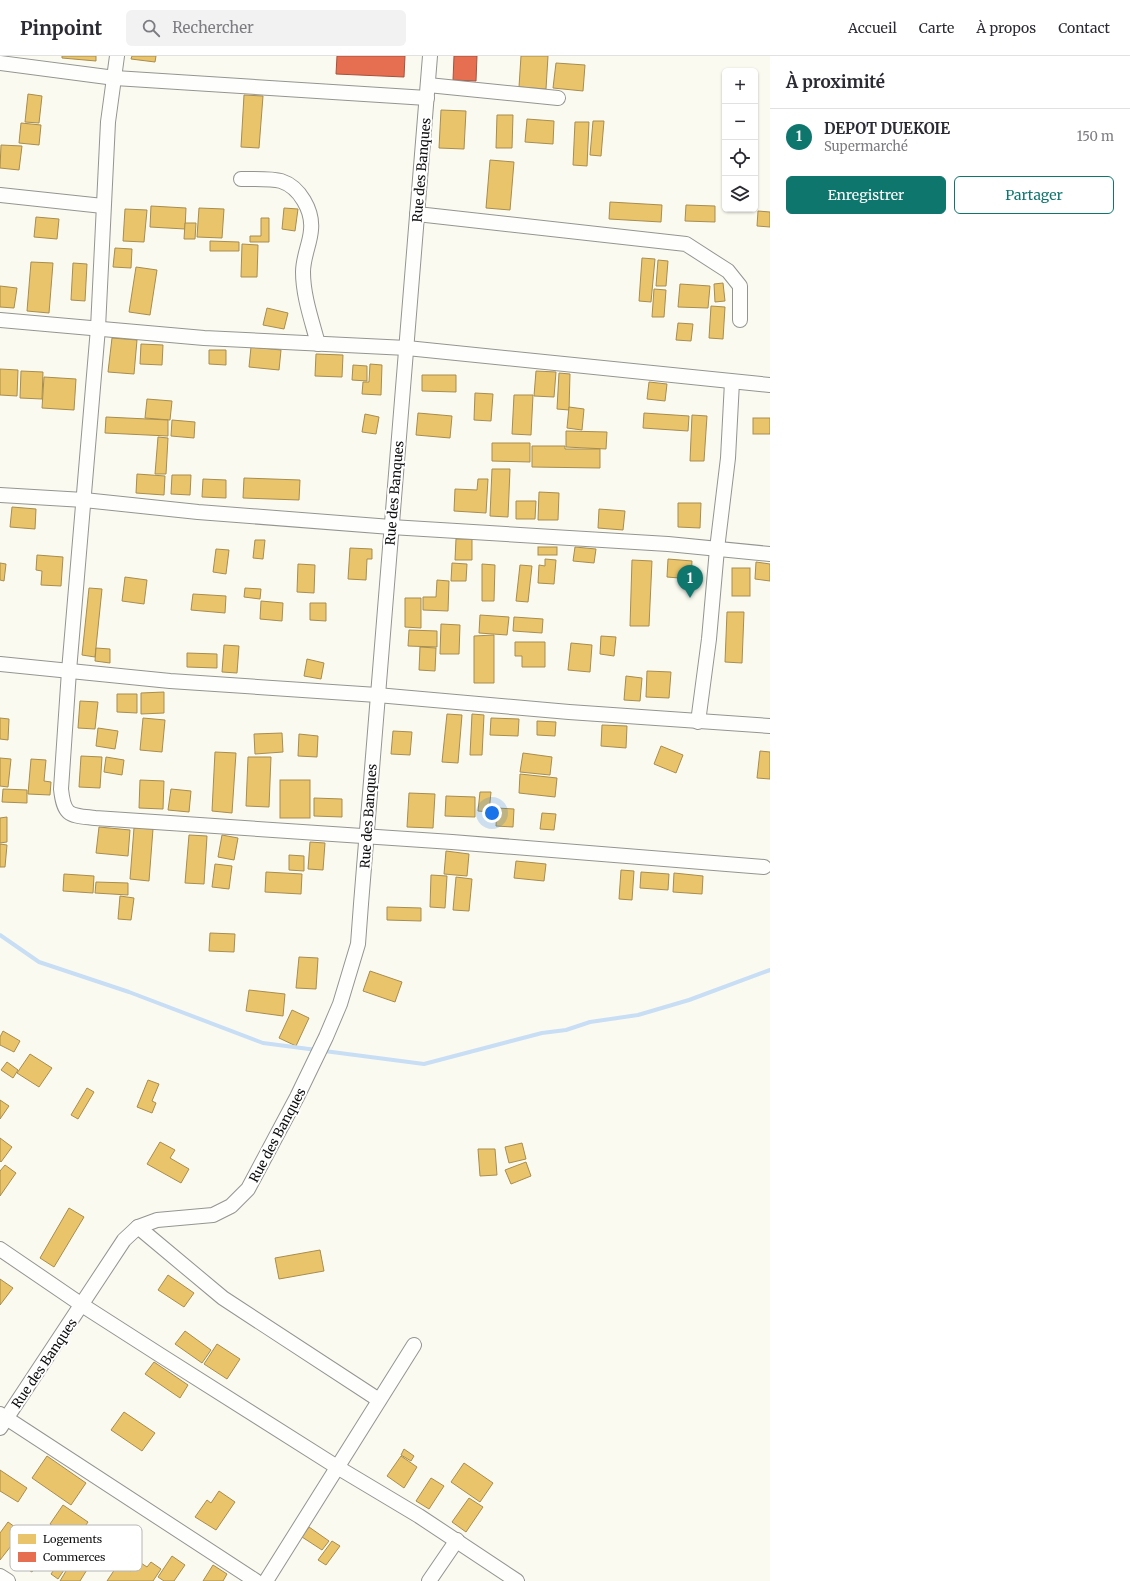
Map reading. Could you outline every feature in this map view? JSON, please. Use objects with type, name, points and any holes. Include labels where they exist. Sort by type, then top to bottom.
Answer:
[{"type":"street","points":[[117,56],[108,122],[98,328],[60,789],[64,807],[68,812],[76,816],[95,818],[367,836],[764,867]]},
{"type":"street","name":"Rue des Banques","points":[[2,1420],[82,1305],[124,1240],[138,1227],[157,1220],[213,1215],[230,1206],[248,1189],[297,1097],[340,1004],[358,944],[430,56]]},
{"type":"street","points":[[0,63],[115,78],[558,98]]},
{"type":"street","points":[[241,179],[281,181],[296,190],[306,204],[310,216],[311,230],[303,273],[307,301],[318,344]]},
{"type":"street","points":[[0,195],[103,206]]},
{"type":"street","points":[[417,214],[686,244],[728,271],[740,286],[740,320]]},
{"type":"street","points":[[0,320],[204,338],[407,348],[770,385]]},
{"type":"street","points":[[698,722],[709,639],[717,549],[728,458],[732,382]]},
{"type":"street","points":[[0,495],[84,500],[198,512],[391,527],[645,543],[770,554]]},
{"type":"street","points":[[0,664],[69,672],[261,688],[377,695],[569,712],[770,726]]},
{"type":"street","points":[[138,1227],[223,1298],[379,1400]]},
{"type":"street","points":[[0,1249],[82,1305],[337,1468],[457,1540],[517,1581]]},
{"type":"street","points":[[266,1581],[414,1345]]},
{"type":"street","points":[[2,1420],[142,1506],[256,1581]]},
{"type":"street","points":[[429,1581],[457,1540]]},
{"type":"street","points":[[0,1576],[8,1581]]},
{"type":"building: Logements","points":[[62,56],[96,56],[96,61],[62,58]]},
{"type":"building: Logements","points":[[132,56],[156,56],[155,62],[131,59]]},
{"type":"building: Logements","points":[[521,56],[548,56],[546,89],[519,87]]},
{"type":"building: Logements","points":[[556,63],[585,65],[583,91],[553,88]]},
{"type":"building: Logements","points":[[28,94],[42,96],[39,123],[25,122]]},
{"type":"building: Logements","points":[[244,95],[263,96],[259,148],[241,147]]},
{"type":"building: Logements","points":[[441,110],[466,111],[464,149],[439,148]]},
{"type":"building: Logements","points":[[497,115],[513,115],[512,148],[496,148]]},
{"type":"building: Logements","points":[[527,119],[554,121],[553,144],[525,142]]},
{"type":"building: Logements","points":[[593,121],[604,121],[601,156],[590,155]]},
{"type":"building: Logements","points":[[575,122],[589,122],[587,166],[573,165]]},
{"type":"building: Logements","points":[[21,123],[41,125],[39,145],[19,143]]},
{"type":"building: Logements","points":[[1,145],[22,146],[19,170],[0,168]]},
{"type":"building: Logements","points":[[490,160],[514,162],[510,210],[486,208]]},
{"type":"building: Logements","points":[[610,202],[662,205],[661,222],[609,219]]},
{"type":"building: Logements","points":[[686,205],[715,206],[715,222],[685,221]]},
{"type":"building: Logements","points":[[151,206],[186,208],[185,229],[150,227]]},
{"type":"building: Logements","points":[[199,208],[224,209],[222,238],[197,237]]},
{"type":"building: Logements","points":[[284,208],[298,209],[295,231],[282,229]]},
{"type":"building: Logements","points":[[125,209],[147,210],[144,242],[123,241]]},
{"type":"building: Logements","points":[[758,211],[770,212],[770,227],[757,226]]},
{"type":"building: Logements","points":[[36,217],[59,219],[57,239],[34,237]]},
{"type":"building: Logements","points":[[261,218],[269,218],[269,242],[250,242],[250,236],[261,236]]},
{"type":"building: Logements","points":[[185,223],[196,223],[195,239],[184,239]]},
{"type":"building: Logements","points":[[210,241],[239,242],[239,251],[210,251]]},
{"type":"building: Logements","points":[[242,244],[258,245],[257,277],[241,277]]},
{"type":"building: Logements","points":[[115,248],[132,249],[131,268],[113,267]]},
{"type":"building: Logements","points":[[642,258],[655,259],[651,302],[639,301]]},
{"type":"building: Logements","points":[[658,260],[668,261],[666,286],[656,286]]},
{"type":"building: Logements","points":[[31,262],[53,263],[49,313],[27,311]]},
{"type":"building: Logements","points":[[73,263],[87,264],[85,301],[71,300]]},
{"type":"building: Logements","points":[[136,267],[157,270],[150,315],[129,312]]},
{"type":"building: Logements","points":[[723,283],[725,301],[715,302],[714,284]]},
{"type":"building: Logements","points":[[680,284],[710,286],[708,308],[678,307]]},
{"type":"building: Logements","points":[[0,286],[17,288],[14,308],[0,307]]},
{"type":"building: Logements","points":[[654,289],[666,290],[664,317],[652,317]]},
{"type":"building: Logements","points":[[711,306],[725,307],[723,339],[709,338]]},
{"type":"building: Logements","points":[[267,308],[288,313],[284,329],[263,325]]},
{"type":"building: Logements","points":[[678,323],[693,324],[691,341],[676,340]]},
{"type":"building: Logements","points":[[112,338],[137,340],[134,374],[108,372]]},
{"type":"building: Logements","points":[[141,344],[163,345],[162,365],[140,364]]},
{"type":"building: Logements","points":[[251,347],[281,350],[279,370],[249,367]]},
{"type":"building: Logements","points":[[209,350],[226,350],[226,365],[209,364]]},
{"type":"building: Logements","points":[[316,354],[343,355],[342,377],[315,376]]},
{"type":"building: Logements","points":[[370,364],[382,365],[381,395],[362,394],[363,382],[369,382]]},
{"type":"building: Logements","points":[[353,365],[367,366],[367,381],[352,380]]},
{"type":"building: Logements","points":[[0,369],[18,370],[17,396],[0,395]]},
{"type":"building: Logements","points":[[21,371],[43,372],[42,399],[20,398]]},
{"type":"building: Logements","points":[[536,371],[556,372],[554,397],[534,396]]},
{"type":"building: Logements","points":[[559,373],[570,374],[569,410],[557,409]]},
{"type":"building: Logements","points":[[422,375],[456,375],[456,392],[422,391]]},
{"type":"building: Logements","points":[[44,377],[76,379],[74,410],[42,408]]},
{"type":"building: Logements","points":[[649,382],[667,384],[665,401],[647,399]]},
{"type":"building: Logements","points":[[475,393],[493,394],[491,421],[474,420]]},
{"type":"building: Logements","points":[[514,395],[533,395],[531,435],[512,434]]},
{"type":"building: Logements","points":[[147,399],[172,401],[170,420],[145,418]]},
{"type":"building: Logements","points":[[569,407],[584,409],[582,430],[567,428]]},
{"type":"building: Logements","points":[[418,413],[452,416],[450,438],[416,435]]},
{"type":"building: Logements","points":[[644,413],[689,416],[688,431],[643,428]]},
{"type":"building: Logements","points":[[365,414],[379,417],[376,434],[362,432]]},
{"type":"building: Logements","points":[[692,415],[707,416],[704,461],[690,461]]},
{"type":"building: Logements","points":[[106,417],[168,420],[168,436],[105,433]]},
{"type":"building: Logements","points":[[753,418],[770,418],[770,434],[753,434]]},
{"type":"building: Logements","points":[[172,420],[195,422],[194,438],[171,436]]},
{"type":"building: Logements","points":[[566,431],[607,432],[606,449],[566,447]]},
{"type":"building: Logements","points":[[158,437],[168,438],[166,474],[155,474]]},
{"type":"building: Logements","points":[[492,443],[530,443],[530,462],[492,461]]},
{"type":"building: Logements","points":[[532,446],[565,446],[565,449],[600,449],[600,468],[532,467]]},
{"type":"building: Logements","points":[[492,469],[510,469],[508,517],[490,516]]},
{"type":"building: Logements","points":[[137,474],[165,476],[164,495],[136,493]]},
{"type":"building: Logements","points":[[172,475],[191,475],[190,495],[171,494]]},
{"type":"building: Logements","points":[[244,478],[300,480],[299,500],[243,498]]},
{"type":"building: Logements","points":[[203,479],[226,480],[226,498],[202,497]]},
{"type":"building: Logements","points":[[478,479],[488,479],[486,513],[454,511],[455,489],[477,490]]},
{"type":"building: Logements","points":[[539,492],[559,493],[558,520],[538,520]]},
{"type":"building: Logements","points":[[516,501],[536,501],[535,519],[516,519]]},
{"type":"building: Logements","points":[[678,503],[701,503],[700,528],[678,527]]},
{"type":"building: Logements","points":[[12,507],[36,509],[35,529],[10,527]]},
{"type":"building: Logements","points":[[599,509],[625,511],[623,530],[598,528]]},
{"type":"building: Logements","points":[[456,539],[472,539],[472,560],[455,560]]},
{"type":"building: Logements","points":[[255,540],[265,540],[263,559],[253,558]]},
{"type":"building: Logements","points":[[538,547],[557,547],[557,555],[538,555]]},
{"type":"building: Logements","points":[[575,547],[596,549],[594,563],[573,561]]},
{"type":"building: Logements","points":[[350,548],[372,549],[372,559],[367,559],[366,580],[348,579]]},
{"type":"building: Logements","points":[[216,549],[229,550],[226,574],[213,572]]},
{"type":"building: Logements","points":[[37,555],[63,557],[61,586],[41,585],[42,571],[36,570]]},
{"type":"building: Logements","points":[[545,559],[556,560],[554,584],[538,583],[539,565],[545,566]]},
{"type":"building: Logements","points":[[668,559],[692,561],[691,579],[667,577]]},
{"type":"building: Logements","points":[[632,560],[652,561],[649,626],[630,626]]},
{"type":"building: Logements","points":[[756,562],[770,564],[770,581],[755,579]]},
{"type":"building: Logements","points":[[0,563],[6,564],[4,581],[0,580]]},
{"type":"building: Logements","points":[[452,563],[467,564],[466,581],[451,581]]},
{"type":"building: Logements","points":[[298,564],[315,565],[314,593],[297,592]]},
{"type":"building: Logements","points":[[482,564],[495,565],[494,601],[482,601]]},
{"type":"building: Logements","points":[[520,565],[532,566],[528,602],[516,601]]},
{"type":"building: Logements","points":[[732,568],[750,568],[750,596],[732,596]]},
{"type":"building: Logements","points":[[125,577],[147,580],[144,604],[122,601]]},
{"type":"building: Logements","points":[[437,580],[449,581],[448,611],[423,610],[423,597],[436,597]]},
{"type":"building: Logements","points":[[89,588],[102,589],[95,657],[82,655]]},
{"type":"building: Logements","points":[[245,588],[261,589],[260,599],[244,597]]},
{"type":"building: Logements","points":[[193,594],[226,596],[225,613],[191,610]]},
{"type":"building: Logements","points":[[405,598],[421,598],[421,628],[405,627]]},
{"type":"building: Logements","points":[[261,601],[283,603],[282,621],[260,619]]},
{"type":"building: Logements","points":[[310,603],[326,603],[326,621],[310,620]]},
{"type":"building: Logements","points":[[727,612],[744,612],[742,663],[725,662]]},
{"type":"building: Logements","points":[[480,615],[509,617],[507,635],[479,633]]},
{"type":"building: Logements","points":[[514,617],[543,619],[542,633],[513,631]]},
{"type":"building: Logements","points":[[441,624],[460,625],[459,654],[440,654]]},
{"type":"building: Logements","points":[[409,630],[437,631],[437,647],[408,646]]},
{"type":"building: Logements","points":[[494,635],[494,683],[474,683],[474,636]]},
{"type":"building: Logements","points":[[601,636],[616,637],[614,656],[600,654]]},
{"type":"building: Logements","points":[[515,642],[545,642],[545,667],[522,667],[522,656],[515,656]]},
{"type":"building: Logements","points":[[571,643],[592,645],[590,672],[568,670]]},
{"type":"building: Logements","points":[[224,645],[239,646],[237,673],[222,672]]},
{"type":"building: Logements","points":[[420,647],[436,648],[435,671],[419,670]]},
{"type":"building: Logements","points":[[96,648],[110,649],[110,663],[95,661]]},
{"type":"building: Logements","points":[[187,653],[217,654],[217,668],[187,667]]},
{"type":"building: Logements","points":[[307,659],[324,663],[321,679],[304,676]]},
{"type":"building: Logements","points":[[647,671],[671,672],[669,698],[646,697]]},
{"type":"building: Logements","points":[[626,676],[642,678],[640,701],[624,700]]},
{"type":"building: Logements","points":[[164,692],[164,713],[141,714],[141,693]]},
{"type":"building: Logements","points":[[117,694],[137,694],[137,713],[117,712]]},
{"type":"building: Logements","points":[[80,701],[98,702],[95,729],[78,728]]},
{"type":"building: Logements","points":[[447,714],[462,715],[458,763],[442,762]]},
{"type":"building: Logements","points":[[472,714],[484,715],[482,755],[470,755]]},
{"type":"building: Logements","points":[[0,718],[9,719],[8,740],[0,739]]},
{"type":"building: Logements","points":[[143,718],[165,720],[162,752],[140,750]]},
{"type":"building: Logements","points":[[491,718],[519,719],[518,736],[490,735]]},
{"type":"building: Logements","points":[[537,721],[556,722],[555,736],[537,735]]},
{"type":"building: Logements","points":[[602,725],[627,726],[626,748],[601,746]]},
{"type":"building: Logements","points":[[98,728],[118,731],[115,749],[96,746]]},
{"type":"building: Logements","points":[[393,731],[412,732],[410,755],[391,754]]},
{"type":"building: Logements","points":[[282,733],[283,752],[255,754],[254,734]]},
{"type":"building: Logements","points":[[299,734],[318,736],[317,757],[298,756]]},
{"type":"building: Logements","points":[[661,746],[683,755],[676,773],[654,764]]},
{"type":"building: Logements","points":[[760,751],[770,752],[770,779],[757,778]]},
{"type":"building: Logements","points":[[215,752],[236,753],[232,813],[212,811]]},
{"type":"building: Logements","points":[[523,753],[552,757],[550,775],[520,772]]},
{"type":"building: Logements","points":[[81,756],[102,757],[100,788],[79,787]]},
{"type":"building: Logements","points":[[106,757],[124,760],[122,775],[104,772]]},
{"type":"building: Logements","points":[[248,757],[271,757],[269,807],[246,806]]},
{"type":"building: Logements","points":[[0,758],[11,759],[8,787],[0,786]]},
{"type":"building: Logements","points":[[31,759],[46,760],[44,781],[51,782],[50,795],[28,794]]},
{"type":"building: Logements","points":[[520,774],[557,778],[555,797],[519,793]]},
{"type":"building: Logements","points":[[140,780],[164,781],[163,809],[139,808]]},
{"type":"building: Logements","points":[[280,780],[310,780],[310,818],[280,818]]},
{"type":"building: Logements","points":[[3,789],[27,790],[27,803],[2,802]]},
{"type":"building: Logements","points":[[171,789],[191,791],[189,812],[168,810]]},
{"type":"building: Logements","points":[[480,792],[491,792],[489,812],[478,811]]},
{"type":"building: Logements","points":[[409,793],[435,794],[433,828],[407,827]]},
{"type":"building: Logements","points":[[446,796],[475,797],[475,817],[445,816]]},
{"type":"building: Logements","points":[[314,798],[342,799],[342,817],[314,816]]},
{"type":"building: Logements","points":[[497,808],[514,809],[513,827],[496,826]]},
{"type":"building: Logements","points":[[542,813],[556,814],[554,830],[540,829]]},
{"type":"building: Logements","points":[[7,817],[7,842],[0,843],[0,818]]},
{"type":"building: Logements","points":[[99,827],[130,830],[128,856],[96,853]]},
{"type":"building: Logements","points":[[134,828],[153,829],[149,881],[130,879]]},
{"type":"building: Logements","points":[[189,835],[207,836],[204,884],[185,883]]},
{"type":"building: Logements","points":[[222,835],[238,838],[234,860],[218,857]]},
{"type":"building: Logements","points":[[310,842],[325,843],[323,870],[308,869]]},
{"type":"building: Logements","points":[[0,844],[7,845],[5,867],[0,867]]},
{"type":"building: Logements","points":[[446,851],[469,854],[467,876],[444,874]]},
{"type":"building: Logements","points":[[289,855],[304,856],[304,871],[289,870]]},
{"type":"building: Logements","points":[[516,861],[546,864],[544,881],[514,878]]},
{"type":"building: Logements","points":[[215,864],[232,866],[229,889],[212,887]]},
{"type":"building: Logements","points":[[621,870],[634,871],[632,900],[619,899]]},
{"type":"building: Logements","points":[[266,872],[302,874],[301,894],[265,892]]},
{"type":"building: Logements","points":[[641,872],[669,874],[668,890],[640,888]]},
{"type":"building: Logements","points":[[674,873],[703,876],[702,894],[673,892]]},
{"type":"building: Logements","points":[[64,874],[94,876],[93,893],[63,891]]},
{"type":"building: Logements","points":[[431,875],[447,876],[445,908],[430,907]]},
{"type":"building: Logements","points":[[456,877],[472,879],[469,911],[453,910]]},
{"type":"building: Logements","points":[[96,882],[128,883],[128,895],[95,893]]},
{"type":"building: Logements","points":[[120,896],[134,898],[131,920],[118,919]]},
{"type":"building: Logements","points":[[387,907],[421,908],[421,921],[387,920]]},
{"type":"building: Logements","points":[[210,933],[235,934],[234,952],[209,951]]},
{"type":"building: Logements","points":[[299,957],[318,958],[316,989],[296,988]]},
{"type":"building: Logements","points":[[370,971],[402,982],[395,1002],[363,991]]},
{"type":"building: Logements","points":[[249,990],[285,994],[283,1016],[246,1011]]},
{"type":"building: Logements","points":[[292,1010],[309,1018],[296,1046],[279,1038]]},
{"type":"building: Logements","points":[[3,1031],[20,1041],[14,1052],[0,1045],[0,1037]]},
{"type":"building: Logements","points":[[30,1054],[52,1068],[39,1087],[17,1073]]},
{"type":"building: Logements","points":[[7,1062],[18,1070],[13,1078],[1,1070]]},
{"type":"building: Logements","points":[[148,1080],[159,1084],[152,1101],[156,1103],[152,1113],[137,1107]]},
{"type":"building: Logements","points":[[87,1088],[94,1092],[78,1119],[71,1115]]},
{"type":"building: Logements","points":[[0,1100],[9,1106],[0,1119]]},
{"type":"building: Logements","points":[[0,1138],[12,1147],[1,1162],[0,1161]]},
{"type":"building: Logements","points":[[160,1142],[175,1150],[170,1158],[189,1169],[181,1183],[147,1164]]},
{"type":"building: Logements","points":[[522,1143],[526,1159],[509,1163],[505,1147]]},
{"type":"building: Logements","points":[[478,1149],[495,1149],[497,1175],[480,1176]]},
{"type":"building: Logements","points":[[526,1162],[531,1176],[511,1184],[505,1170]]},
{"type":"building: Logements","points":[[5,1165],[16,1173],[0,1196],[0,1171]]},
{"type":"building: Logements","points":[[69,1208],[84,1217],[54,1267],[40,1258]]},
{"type":"building: Logements","points":[[320,1250],[324,1271],[279,1279],[275,1258]]},
{"type":"building: Logements","points":[[168,1275],[194,1293],[184,1307],[158,1290]]},
{"type":"building: Logements","points":[[0,1279],[13,1288],[0,1305]]},
{"type":"building: Logements","points":[[185,1331],[211,1350],[202,1363],[175,1344]]},
{"type":"building: Logements","points":[[217,1344],[240,1359],[227,1379],[204,1364]]},
{"type":"building: Logements","points":[[154,1362],[188,1385],[180,1398],[145,1374]]},
{"type":"building: Logements","points":[[124,1412],[155,1433],[142,1451],[111,1430]]},
{"type":"building: Logements","points":[[404,1449],[414,1456],[411,1461],[401,1455]]},
{"type":"building: Logements","points":[[47,1456],[86,1483],[71,1505],[32,1478]]},
{"type":"building: Logements","points":[[401,1456],[417,1467],[404,1488],[387,1476]]},
{"type":"building: Logements","points":[[464,1463],[493,1483],[480,1502],[451,1482]]},
{"type":"building: Logements","points":[[0,1470],[27,1488],[18,1502],[0,1491]]},
{"type":"building: Logements","points":[[431,1478],[444,1486],[429,1509],[416,1501]]},
{"type":"building: Logements","points":[[219,1491],[235,1502],[216,1530],[195,1517],[207,1500],[211,1503]]},
{"type":"building: Logements","points":[[469,1498],[483,1507],[466,1532],[452,1522]]},
{"type":"building: Logements","points":[[63,1505],[88,1522],[86,1525],[50,1524]]},
{"type":"building: Logements","points":[[8,1522],[12,1525],[10,1525],[10,1547],[0,1560],[0,1533]]},
{"type":"building: Logements","points":[[309,1527],[329,1541],[322,1550],[302,1537]]},
{"type":"building: Logements","points":[[332,1541],[340,1546],[326,1565],[318,1560]]},
{"type":"building: Logements","points":[[172,1556],[185,1565],[174,1581],[164,1581],[158,1577]]},
{"type":"building: Logements","points":[[151,1562],[161,1569],[153,1581],[107,1581],[114,1571],[142,1571],[142,1564],[147,1567]]},
{"type":"building: Logements","points":[[213,1565],[227,1574],[223,1581],[203,1581]]},
{"type":"building: Logements","points":[[53,1571],[63,1571],[58,1579],[51,1574]]},
{"type":"building: Logements","points":[[66,1571],[86,1571],[80,1581],[60,1581]]},
{"type":"building: Commerces","points":[[337,56],[405,56],[404,77],[336,74]]},
{"type":"building: Commerces","points":[[454,56],[477,56],[476,81],[453,80]]},
{"type":"waterway","points":[[0,935],[39,962],[129,992],[263,1043],[424,1064],[542,1033],[566,1030],[590,1022],[638,1015],[689,1000],[770,970]]},
{"type":"place","name":"DEPOT DUEKOIE","points":[[690,598]]}]
